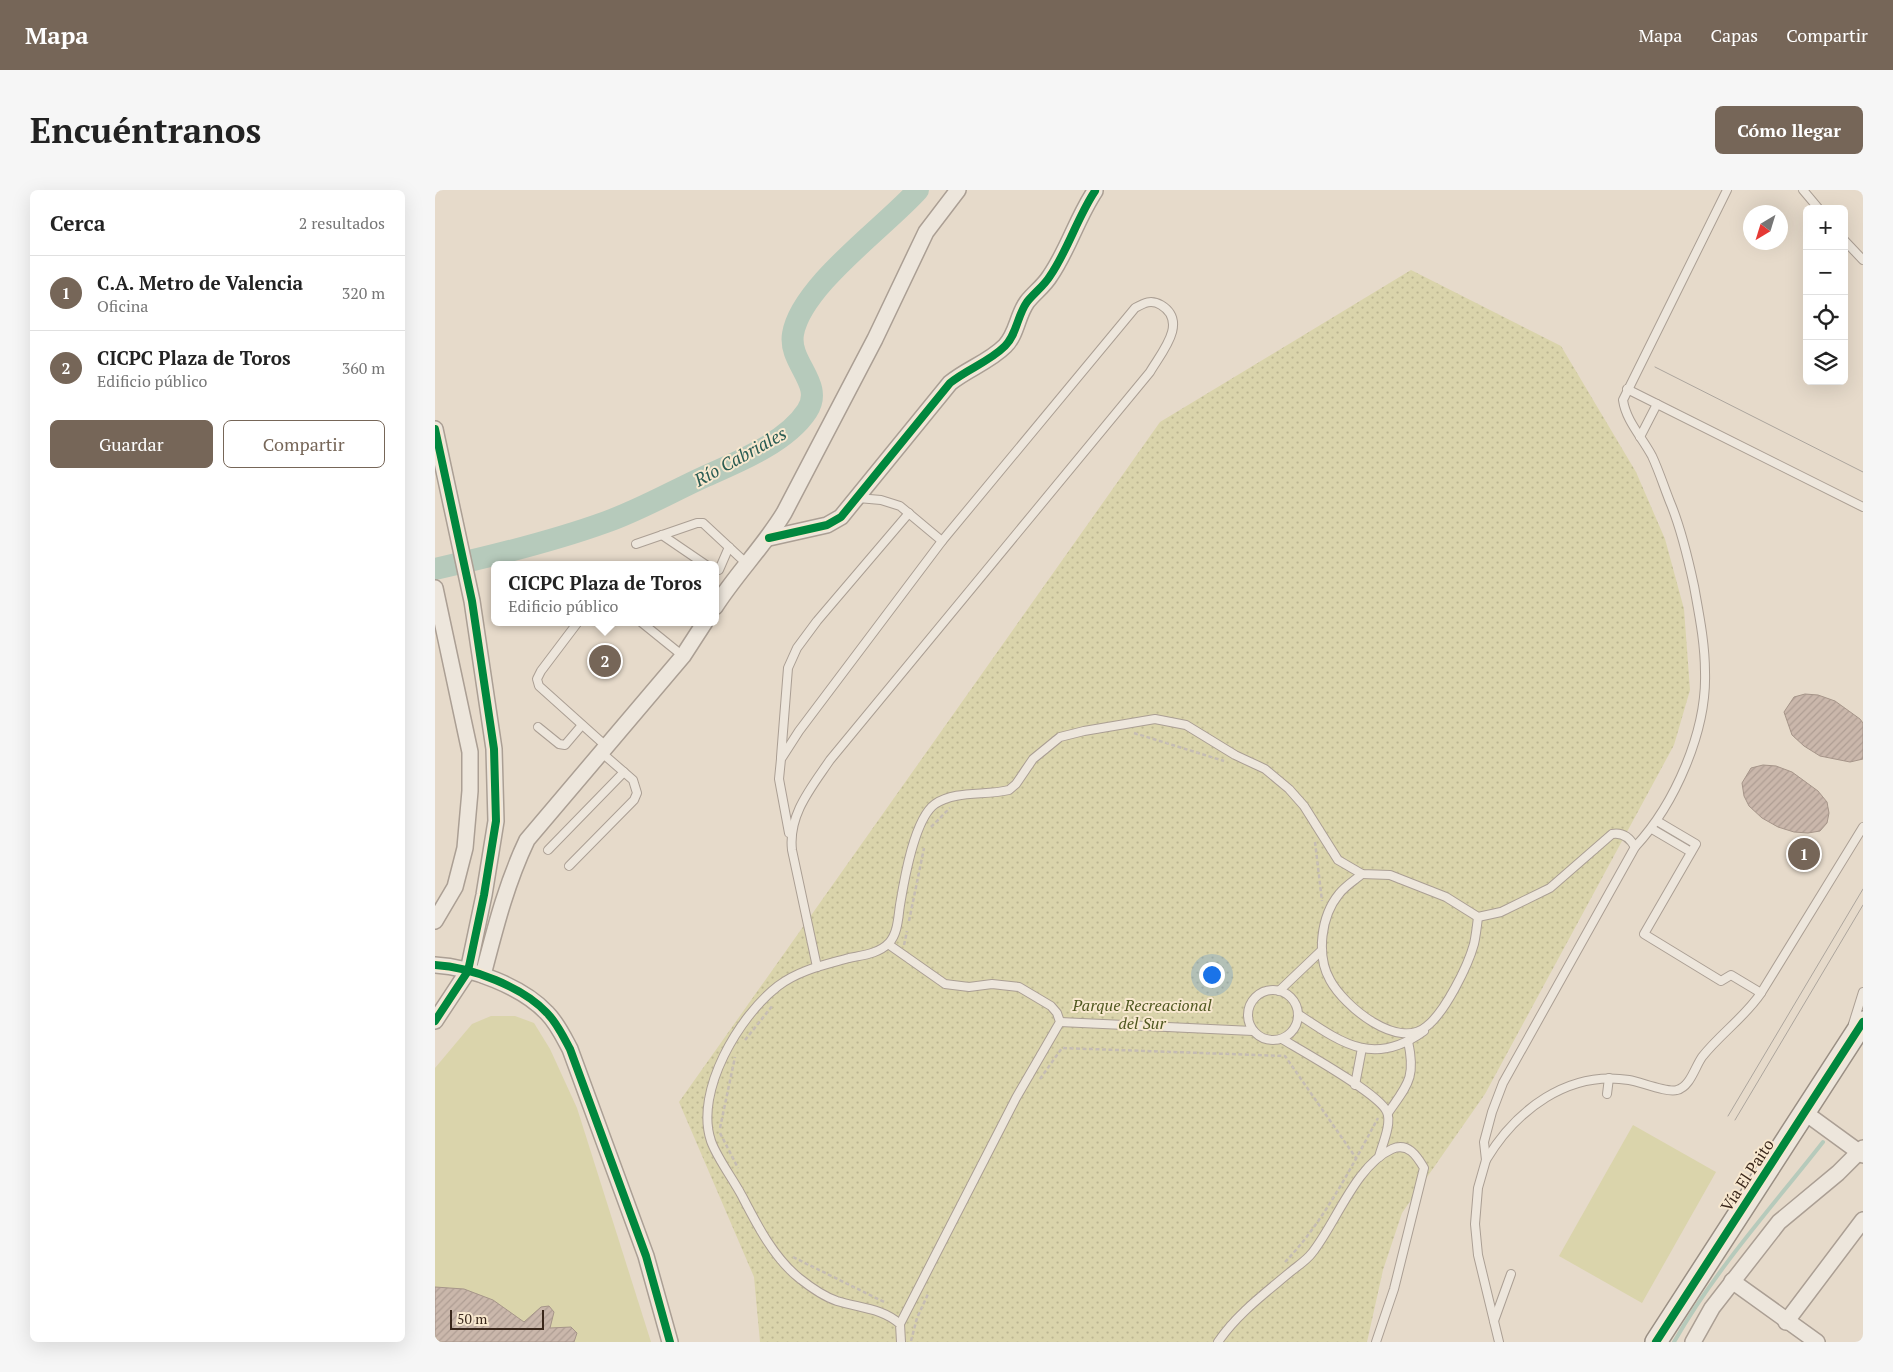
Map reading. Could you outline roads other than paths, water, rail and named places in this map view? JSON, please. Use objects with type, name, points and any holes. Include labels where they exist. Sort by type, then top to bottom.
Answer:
[{"type":"street","points":[[719,601],[746,564],[769,538],[875,339],[926,232],[958,190]]},
{"type":"street","points":[[769,538],[827,525],[841,517],[950,383],[1005,346],[1015,332],[1027,302],[1051,276],[1085,206],[1097,190]]},
{"type":"street","points":[[435,429],[472,602],[494,749],[496,821],[484,895],[468,971],[435,1021]]},
{"type":"street","points":[[435,588],[470,752],[470,791],[465,848],[455,886],[435,921]]},
{"type":"street","points":[[483,975],[500,909],[515,864],[527,840],[683,656],[702,626]]},
{"type":"street","points":[[435,965],[483,975],[530,998],[547,1013],[560,1030],[570,1049],[646,1256],[670,1342]]},
{"type":"street","name":"Vía El Paito","points":[[1656,1342],[1863,1022]]},
{"type":"street","points":[[1693,1342],[1712,1308],[1779,1222],[1862,1152],[1804,1112]]},
{"type":"street","points":[[1786,1322],[1863,1220]]},
{"type":"street","points":[[1732,1281],[1786,1322],[1817,1342]]},
{"type":"lane","points":[[1486,1160],[1484,1142],[1492,1112],[1503,1083],[1635,847],[1652,829],[1678,783],[1692,748],[1701,712],[1706,673],[1701,622],[1688,561],[1674,510],[1651,456],[1624,410],[1623,400],[1727,190]]},
{"type":"lane","points":[[1803,190],[1816,205]]},
{"type":"lane","points":[[1848,244],[1863,260]]},
{"type":"lane","points":[[781,759],[799,731],[942,541],[1135,308],[1146,302],[1156,302],[1171,312],[1175,323],[1172,335],[1149,372],[830,760],[794,818],[790,835]]},
{"type":"lane","points":[[1627,389],[1863,507]]},
{"type":"lane","points":[[1640,437],[1657,404]]},
{"type":"lane","points":[[858,498],[881,500],[900,506],[942,541]]},
{"type":"lane","points":[[817,967],[779,779],[788,668],[797,648],[817,620],[909,514]]},
{"type":"lane","points":[[636,544],[697,523],[703,523],[746,564]]},
{"type":"lane","points":[[662,535],[700,561]]},
{"type":"lane","points":[[719,570],[729,547]]},
{"type":"lane","points":[[569,866],[634,800],[637,794],[633,780],[583,724],[539,686],[537,679],[541,671],[575,626]]},
{"type":"lane","points":[[646,626],[683,656]]},
{"type":"lane","points":[[900,1324],[889,1315],[835,1300],[801,1280],[787,1267],[757,1225],[711,1140],[708,1117],[709,1093],[725,1052],[757,1008],[778,987],[817,967],[875,952],[888,944],[895,936],[904,882],[923,818],[934,805],[957,796],[1009,790],[1016,784],[1033,759],[1060,737],[1155,719],[1186,725],[1265,769],[1289,789],[1304,806],[1338,860],[1362,874],[1390,876],[1446,897],[1478,918],[1501,912],[1550,888],[1612,834],[1618,833],[1625,836],[1635,847]]},
{"type":"lane","points":[[538,727],[559,744],[565,744],[583,724]]},
{"type":"lane","points":[[548,850],[624,772]]},
{"type":"lane","points":[[1657,821],[1696,844],[1644,934],[1721,981],[1731,975],[1761,993]]},
{"type":"lane","points":[[1499,1342],[1478,1255],[1475,1224],[1478,1188],[1486,1160],[1499,1138],[1523,1114],[1548,1095],[1583,1082],[1609,1078],[1646,1083],[1669,1090],[1677,1090],[1685,1086],[1701,1059],[1728,1027],[1751,1008],[1863,827]]},
{"type":"lane","points":[[1652,829],[1691,852]]},
{"type":"lane","points":[[1362,874],[1339,894],[1325,920],[1322,950],[1330,980],[1348,1004],[1372,1023],[1401,1033],[1427,1027]]},
{"type":"lane","points":[[1298,1014],[1337,1040],[1362,1048],[1383,1050],[1408,1041],[1427,1027],[1462,974],[1474,944],[1478,918]]},
{"type":"lane","points":[[888,944],[945,984],[969,987],[992,984],[1019,987],[1051,1006],[1057,1013],[1060,1022],[1016,1098],[905,1312],[900,1324],[901,1342]]},
{"type":"lane","points":[[1279,991],[1322,950]]},
{"type":"lane","points":[[1253,1031],[1248,1016],[1251,1001],[1264,992],[1279,991],[1293,1000],[1298,1014],[1294,1029],[1282,1039]]},
{"type":"lane","points":[[1843,1052],[1863,992]]},
{"type":"lane","points":[[1060,1022],[1253,1031],[1266,1040],[1282,1039],[1355,1085],[1386,1110],[1388,1123],[1379,1157]]},
{"type":"lane","points":[[1386,1110],[1407,1085],[1412,1070],[1408,1041]]},
{"type":"lane","points":[[1355,1085],[1362,1048]]},
{"type":"lane","points":[[1607,1094],[1609,1078]]},
{"type":"lane","points":[[1218,1342],[1242,1313],[1311,1254],[1361,1176],[1379,1157],[1393,1148],[1406,1148],[1416,1154],[1424,1168],[1394,1289],[1376,1342]]},
{"type":"lane","points":[[1494,1322],[1511,1274]]},
{"type":"waterway","name":"Río Cabriales","points":[[435,569],[543,542],[619,517],[761,450],[787,432],[807,411],[812,392],[793,345],[793,334],[799,316],[811,296],[827,277],[918,190]]},
{"type":"waterway","points":[[1674,1342],[1690,1315],[1726,1264],[1823,1142]]},
{"type":"tram line","points":[[1655,367],[1863,472]]},
{"type":"tram line","points":[[1728,1116],[1863,889]]},
{"type":"tram line","points":[[1735,1120],[1863,905]]},
{"type":"place","name":"CICPC Plaza de Toros","points":[[605,661]]},
{"type":"place","name":"C.A. Metro de Valencia","points":[[1804,854]]},
{"type":"park label","name":"Parque Recreacional del Sur","points":[[1142,1014]]}]
